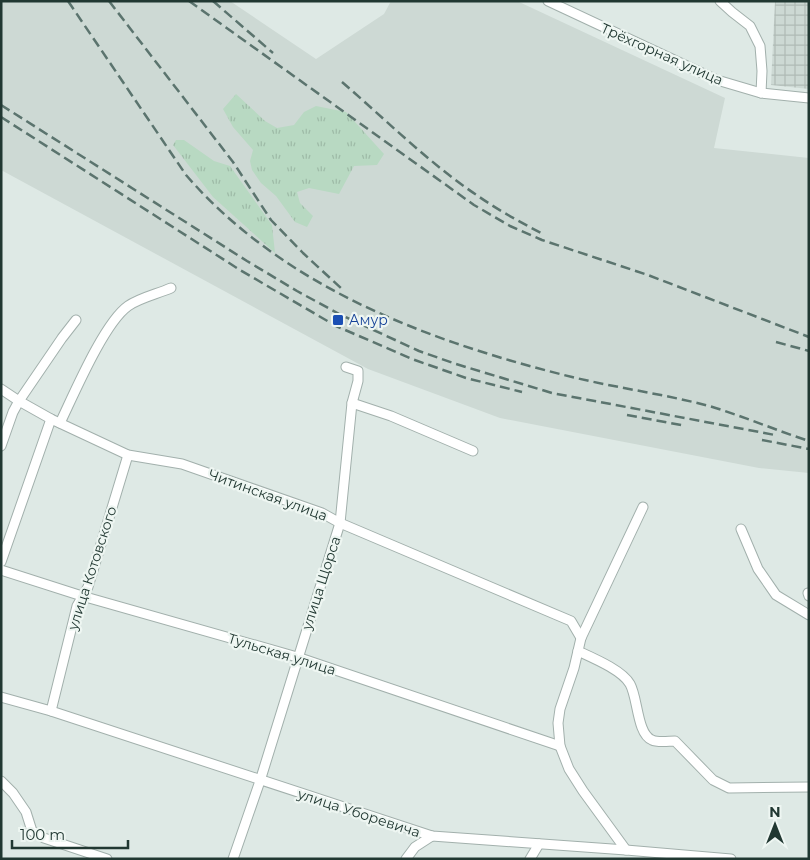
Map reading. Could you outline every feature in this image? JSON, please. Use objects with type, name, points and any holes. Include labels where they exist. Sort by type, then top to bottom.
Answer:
[{"type":"street","name":"Трёхгорная улица","points":[[548,1],[717,80],[761,93],[809,98]]},
{"type":"street","points":[[720,1],[750,26],[757,39],[760,46],[762,71],[761,93]]},
{"type":"street","points":[[60,423],[94,354],[118,314],[128,305],[171,288]]},
{"type":"street","points":[[1,446],[19,401],[76,320]]},
{"type":"street","name":"улица Щорса","points":[[233,859],[260,781],[340,523],[352,404],[358,381],[358,371],[346,367]]},
{"type":"street","name":"Читинская улица","points":[[1,389],[51,419],[128,455],[182,464],[322,513],[340,523],[571,621],[581,638]]},
{"type":"street","points":[[352,404],[391,416],[473,451]]},
{"type":"street","points":[[1,562],[51,419]]},
{"type":"street","name":"улица Котовского","points":[[51,711],[77,606],[88,588],[128,455]]},
{"type":"street","points":[[626,850],[582,791],[569,769],[560,746],[558,723],[560,709],[581,638],[643,507]]},
{"type":"street","points":[[741,528],[758,569],[776,595],[809,615]]},
{"type":"street","name":"Тульская улица","points":[[1,570],[82,596],[297,657],[560,746]]},
{"type":"street","points":[[578,651],[606,663],[629,683],[636,700],[643,732],[647,737],[653,741],[675,741],[720,785],[729,788],[809,787]]},
{"type":"street","name":"улица Уборевича","points":[[1,697],[51,711],[432,836],[731,859]]},
{"type":"street","points":[[1,781],[13,793],[26,812],[32,831],[44,838],[107,859]]},
{"type":"street","points":[[406,859],[415,847],[432,836]]},
{"type":"street","points":[[530,859],[539,844]]},
{"type":"shaded area","points":[[1,1],[230,1],[316,59],[384,14],[391,1],[517,1],[725,98],[714,148],[809,158],[809,473],[759,468],[500,418],[368,369],[1,170]]},
{"type":"shaded area","points":[[775,1],[809,1],[809,89],[771,85]]},
{"type":"green space","points":[[236,94],[265,121],[277,128],[294,125],[304,112],[316,106],[346,112],[384,154],[377,165],[354,166],[339,194],[309,188],[297,192],[300,203],[313,216],[307,227],[295,222],[276,196],[261,183],[252,170],[250,161],[253,150],[233,127],[223,109]]},
{"type":"green space","points":[[176,140],[184,140],[214,161],[230,166],[272,225],[275,253],[213,197],[173,145]]},
{"type":"railway","points":[[68,1],[186,175],[225,215],[268,249],[314,279],[362,305],[413,328],[466,347],[572,377],[709,406],[809,441]]},
{"type":"railway","points":[[109,1],[233,162],[271,220],[343,290]]},
{"type":"railway","points":[[189,1],[474,205],[510,226],[542,240],[648,275],[809,337]]},
{"type":"railway","points":[[213,1],[273,53]]},
{"type":"railway","points":[[342,82],[425,156],[460,183],[501,211],[541,233]]},
{"type":"railway","points":[[1,105],[297,291],[341,315],[419,351],[552,393],[775,435]]},
{"type":"railway","points":[[1,117],[240,270],[336,326],[412,359],[466,378],[522,392]]},
{"type":"railway","points":[[776,342],[809,351]]},
{"type":"railway","points":[[627,415],[686,426]]},
{"type":"railway","points":[[762,440],[809,449]]},
{"type":"place","name":"Амур","points":[[338,320]]}]
